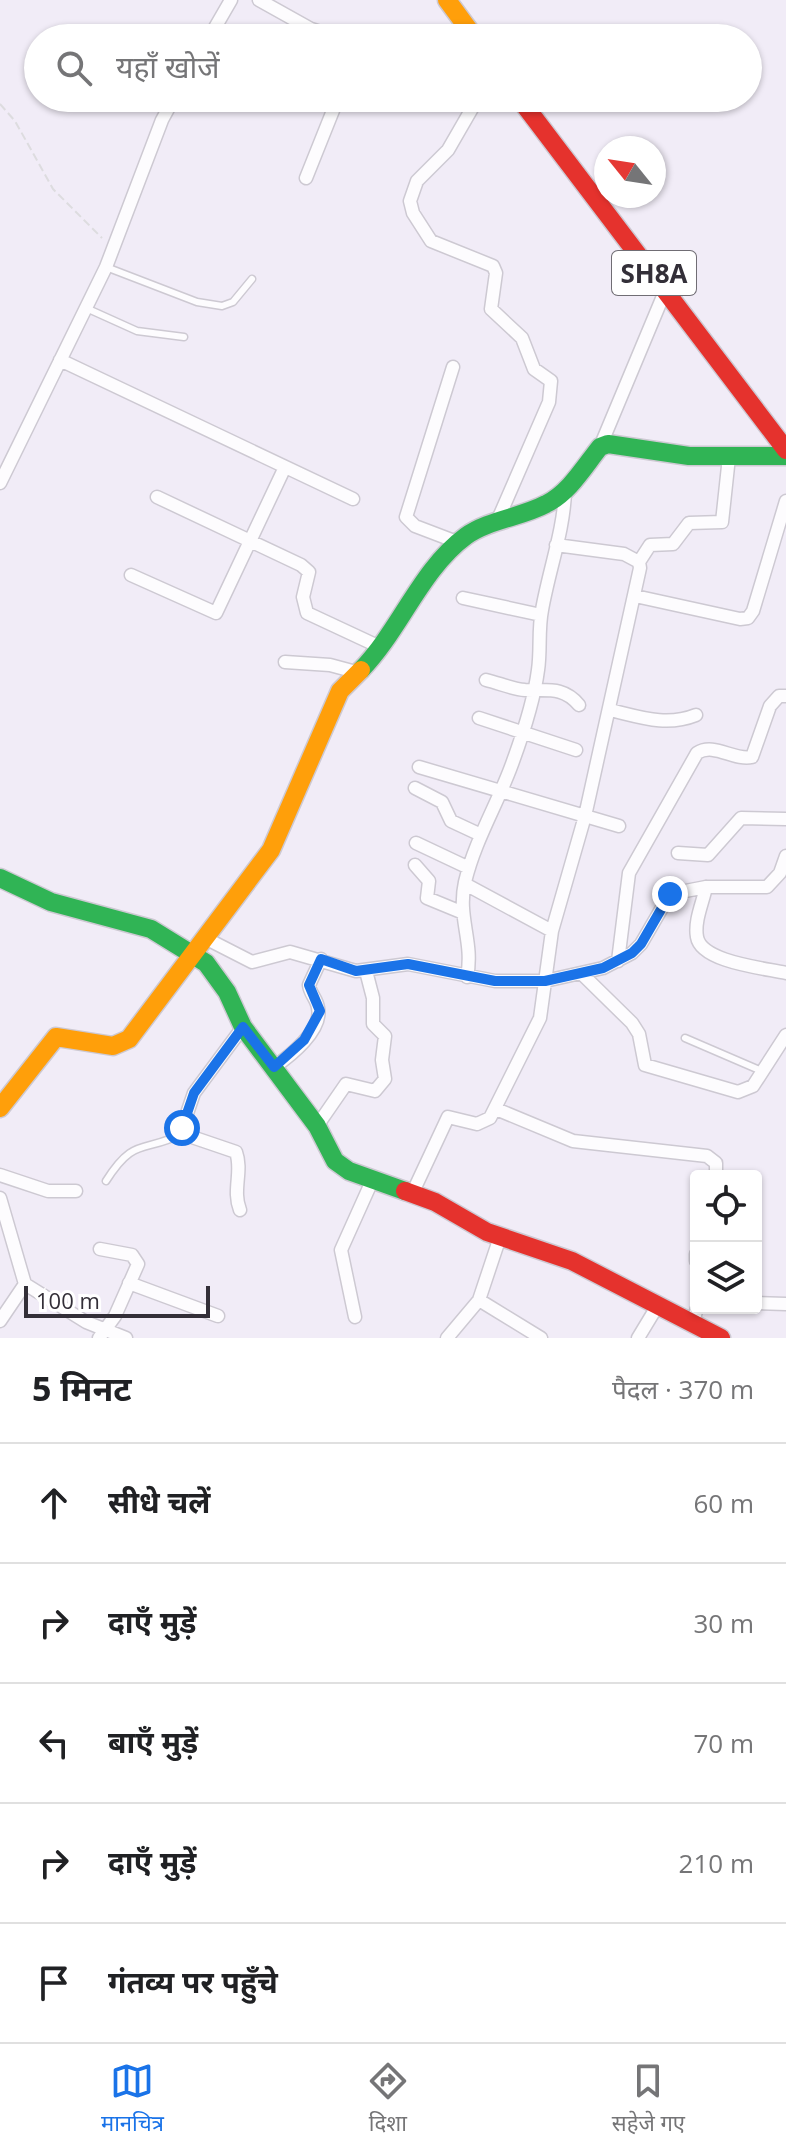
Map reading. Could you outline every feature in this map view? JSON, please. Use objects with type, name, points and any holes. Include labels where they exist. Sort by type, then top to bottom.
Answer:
[{"type":"street","points":[[217,24],[231,0]]},
{"type":"street","points":[[259,0],[302,24]]},
{"type":"street","points":[[447,0],[465,24]]},
{"type":"street","points":[[0,483],[106,267],[166,112]]},
{"type":"street","points":[[306,178],[332,112]]},
{"type":"street","points":[[470,112],[448,150],[417,181],[410,201],[413,213],[431,241],[493,266],[496,273],[491,309],[522,338],[534,369],[551,381],[549,402],[496,524]]},
{"type":"street","name":"SH8A","points":[[530,112],[786,450]]},
{"type":"street","points":[[0,1108],[56,1037],[66,1035],[112,1047],[121,1046],[195,955],[249,875],[271,850],[340,691],[382,648],[435,568],[457,542],[547,504],[565,491],[600,447],[666,289]]},
{"type":"street","points":[[60,360],[353,499]]},
{"type":"street","points":[[453,367],[406,517],[415,526],[457,542]]},
{"type":"street","points":[[600,447],[608,444],[663,454],[786,456]]},
{"type":"street","points":[[412,1194],[448,1117],[477,1124],[490,1118],[535,1033],[552,931],[585,816],[610,710],[635,596],[639,562],[650,545],[673,544],[689,523],[722,522],[729,457]]},
{"type":"street","points":[[131,575],[216,613],[285,467]]},
{"type":"street","points":[[467,977],[471,947],[461,912],[465,884],[481,835],[522,735],[534,689],[541,615],[565,491]]},
{"type":"street","points":[[157,497],[309,572],[303,597],[307,613],[382,648]]},
{"type":"street","points":[[635,596],[740,619],[748,618],[753,611],[786,501]]},
{"type":"street","points":[[556,545],[624,554],[639,562]]},
{"type":"street","points":[[463,598],[541,615]]},
{"type":"street","points":[[285,662],[330,665],[356,672]]},
{"type":"street","points":[[486,680],[520,690],[551,689],[572,697],[579,705]]},
{"type":"street","points":[[618,961],[629,873],[697,753],[709,749],[746,759],[752,757],[770,706],[779,696],[786,696]]},
{"type":"street","points":[[610,710],[659,722],[681,721],[696,715]]},
{"type":"street","points":[[479,718],[522,735],[576,750]]},
{"type":"street","points":[[419,767],[619,826]]},
{"type":"street","points":[[415,788],[436,796],[451,821],[481,835]]},
{"type":"street","points":[[678,853],[701,857],[714,852],[741,818],[786,819]]},
{"type":"street","points":[[416,843],[469,868]]},
{"type":"street","points":[[207,939],[252,962],[290,952],[366,971],[408,964],[495,981],[545,981],[618,961],[641,944],[670,894],[706,887],[767,887],[780,873],[786,856]]},
{"type":"street","points":[[415,865],[429,881],[427,898],[461,912]]},
{"type":"street","points":[[0,878],[51,902],[151,929],[195,955],[216,974],[243,1027],[317,1126],[335,1161],[372,1181],[447,1207],[500,1237],[572,1261],[658,1305],[694,1316],[721,1338]]},
{"type":"street","points":[[465,884],[552,931]]},
{"type":"street","points":[[706,887],[698,922],[697,936],[701,947],[715,956],[786,973]]},
{"type":"street","points":[[274,1067],[293,1053],[317,1019],[320,1011],[309,985],[321,959]]},
{"type":"street","points":[[317,1126],[346,1084],[375,1091],[385,1079],[382,1060],[385,1036],[373,1024],[373,998],[366,971]]},
{"type":"street","points":[[581,973],[632,1023],[639,1034],[641,1059],[653,1070],[738,1092],[753,1086],[786,1035]]},
{"type":"street","points":[[240,1210],[235,1191],[239,1160],[236,1152],[183,1133],[183,1120],[194,1093],[243,1027]]},
{"type":"street","points":[[496,1109],[573,1141],[707,1156],[716,1163],[716,1170]]},
{"type":"street","points":[[0,1175],[48,1191],[76,1191]]},
{"type":"street","points":[[355,1317],[341,1250],[372,1181]]},
{"type":"street","points":[[0,1198],[6,1228],[25,1284],[102,1334],[126,1338]]},
{"type":"street","points":[[447,1338],[479,1300],[500,1237]]},
{"type":"street","points":[[100,1249],[137,1259],[129,1283],[102,1334]]},
{"type":"street","points":[[129,1283],[218,1316]]},
{"type":"street","points":[[0,1321],[25,1284]]},
{"type":"street","points":[[479,1300],[520,1332],[541,1338]]},
{"type":"street","points":[[762,1303],[786,1304]]},
{"type":"street","points":[[638,1338],[658,1305]]},
{"type":"lane","points":[[106,267],[210,305],[233,302],[252,279]]},
{"type":"lane","points":[[86,308],[137,331],[184,337]]},
{"type":"lane","points":[[685,1038],[764,1072]]},
{"type":"lane","points":[[106,1181],[120,1158],[134,1147],[163,1142],[183,1133]]},
{"type":"path","points":[[0,104],[15,121],[53,189],[85,225],[115,246]]},
{"type":"traffic: fast","points":[[361,670],[388,637],[423,582],[450,550],[475,531],[554,499],[576,479],[600,447],[608,444],[689,456],[786,456]]},
{"type":"traffic: fast","points":[[0,878],[51,902],[151,929],[206,963],[227,992],[243,1027],[317,1126],[335,1161],[349,1171],[405,1191]]},
{"type":"traffic: slow","points":[[447,0],[465,24]]},
{"type":"traffic: slow","points":[[0,1108],[56,1037],[113,1046],[129,1039],[271,850],[340,691],[361,670]]},
{"type":"traffic: jam","points":[[530,112],[786,450]]},
{"type":"traffic: jam","points":[[405,1191],[435,1202],[487,1232],[572,1261],[721,1338]]},
{"type":"route","points":[[182,1128],[194,1093],[243,1027],[274,1067],[304,1040],[320,1011],[309,985],[321,959],[356,971],[408,964],[495,981],[545,981],[603,968],[632,953],[641,944],[670,894]]}]
